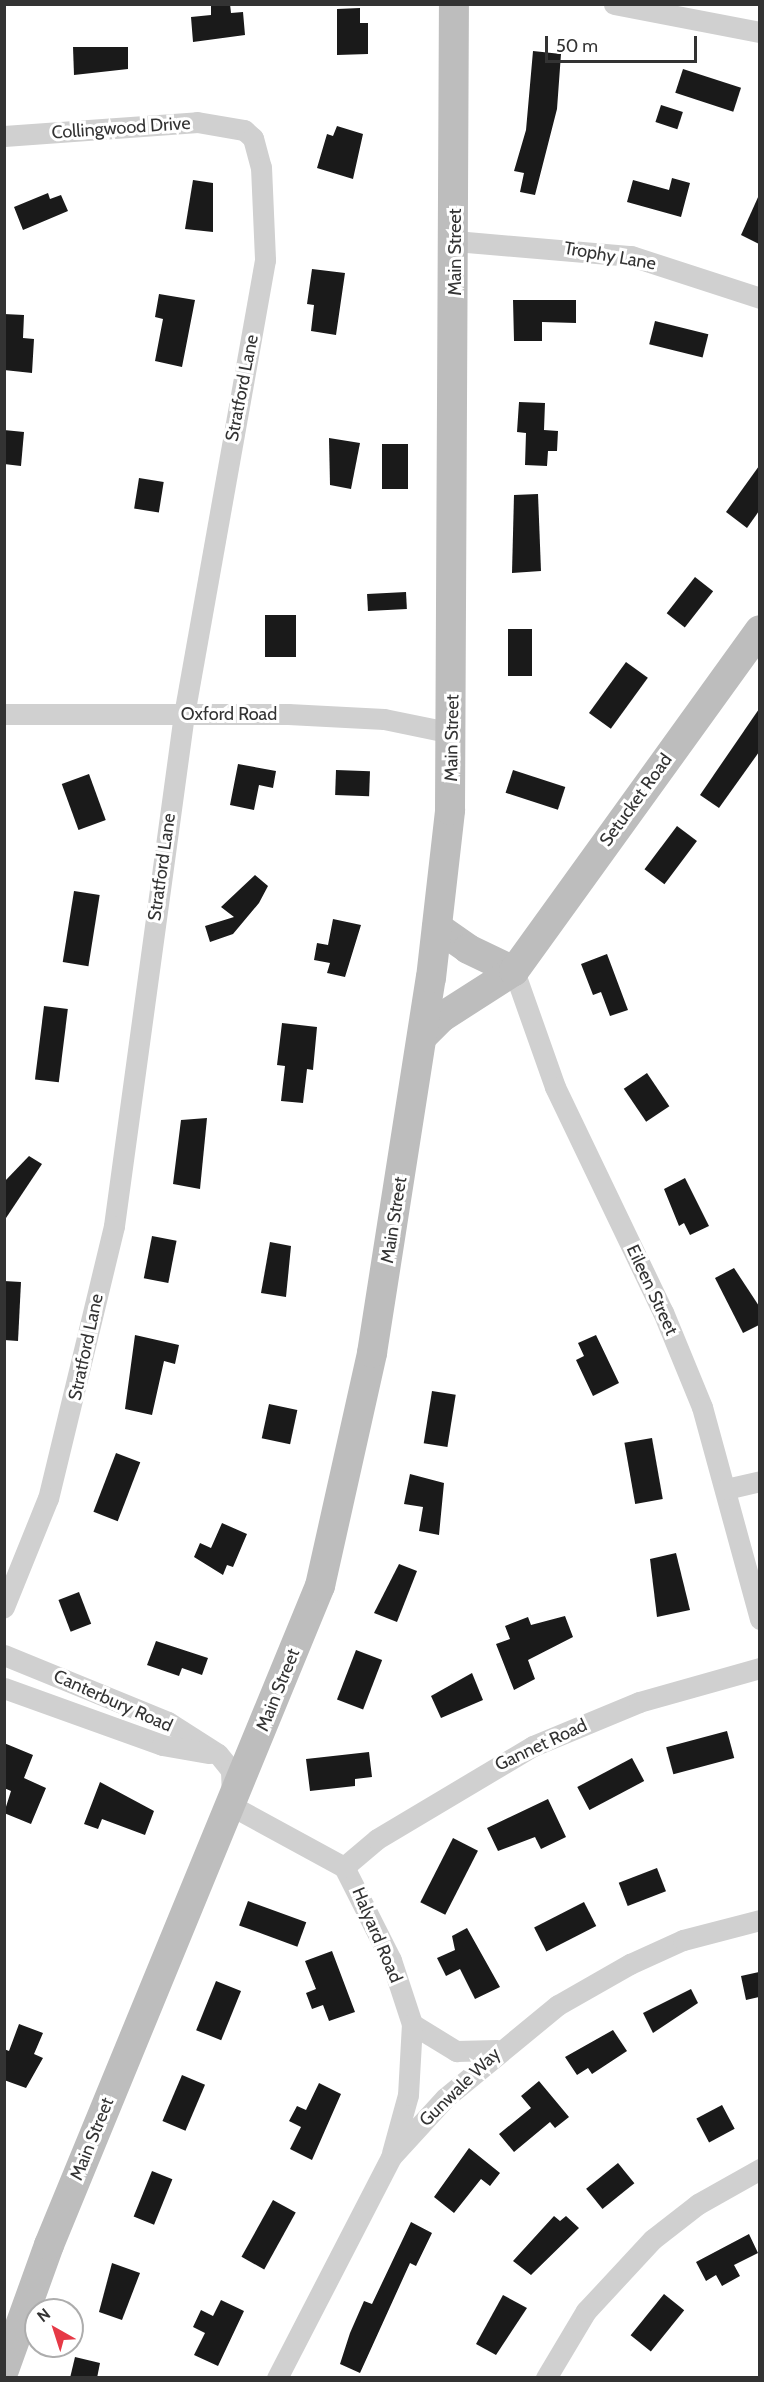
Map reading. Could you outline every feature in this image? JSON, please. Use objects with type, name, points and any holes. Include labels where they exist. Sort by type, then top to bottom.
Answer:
[{"type":"main road","name":"Main Street","points":[[4,2370],[12,2325],[232,1806],[320,1586],[341,1506],[422,1037],[450,810],[455,241],[454,4]]},
{"type":"main road","name":"Setucket Road","points":[[422,1037],[442,1017],[514,971],[759,630]]},
{"type":"main road","points":[[437,927],[468,949],[514,971]]},
{"type":"street","points":[[614,4],[759,32]]},
{"type":"street","name":"Collingwood Drive","points":[[4,136],[197,122],[236,126]]},
{"type":"street","name":"Stratford Lane","points":[[4,1607],[48,1498],[114,1226],[184,714],[265,260],[258,150],[236,126]]},
{"type":"street","name":"Trophy Lane","points":[[455,241],[631,256],[759,298]]},
{"type":"street","name":"Oxford Road","points":[[4,714],[184,714],[384,719],[452,733]]},
{"type":"street","name":"Eileen Street","points":[[514,971],[555,1088],[669,1325],[702,1407],[726,1489],[759,1619]]},
{"type":"street","points":[[726,1489],[759,1481]]},
{"type":"street","name":"Canterbury Road","points":[[4,1655],[168,1722],[219,1754]]},
{"type":"street","name":"Gannet Road","points":[[344,1867],[377,1839],[533,1746],[639,1702],[759,1668]]},
{"type":"street","name":"Canterbury Road","points":[[4,1688],[162,1745],[219,1754]]},
{"type":"street","points":[[219,1754],[231,1770],[232,1806]]},
{"type":"street","name":"Halyard Road","points":[[232,1806],[344,1867],[391,1960],[412,2024],[408,2095],[391,2157]]},
{"type":"street","name":"Gunwale Way","points":[[276,2378],[391,2157],[497,2050],[558,2005],[630,1964],[683,1940],[759,1920]]},
{"type":"street","points":[[412,2024],[456,2050],[497,2050]]},
{"type":"street","points":[[546,2378],[586,2311],[653,2239],[698,2204],[759,2169]]},
{"type":"building","points":[[211,4],[230,4],[231,13],[243,12],[245,35],[193,42],[191,17],[211,15]]},
{"type":"building","points":[[360,8],[360,23],[368,23],[368,54],[337,55],[337,9]]},
{"type":"building","points":[[73,47],[128,47],[128,69],[74,75]]},
{"type":"building","points":[[533,51],[561,54],[557,109],[535,195],[520,192],[524,173],[514,171],[526,130]]},
{"type":"building","points":[[683,69],[741,88],[733,112],[675,93]]},
{"type":"building","points":[[661,105],[683,112],[677,129],[655,122]]},
{"type":"building","points":[[337,126],[363,134],[353,179],[317,168],[327,134],[333,136]]},
{"type":"building","points":[[672,178],[690,183],[681,217],[627,202],[633,180],[669,190]]},
{"type":"building","points":[[193,180],[213,183],[213,232],[185,229]]},
{"type":"building","points":[[48,193],[50,199],[61,195],[68,211],[23,230],[14,207]]},
{"type":"building","points":[[759,195],[759,244],[741,235]]},
{"type":"building","points":[[312,269],[345,273],[336,335],[311,331],[314,305],[307,304]]},
{"type":"building","points":[[159,294],[195,300],[182,367],[155,361],[163,319],[155,317]]},
{"type":"building","points":[[513,300],[576,300],[576,323],[542,322],[542,341],[514,341]]},
{"type":"building","points":[[4,314],[24,315],[23,338],[34,339],[32,373],[4,370]]},
{"type":"building","points":[[655,321],[708,334],[703,358],[649,344]]},
{"type":"building","points":[[519,402],[545,403],[544,430],[558,431],[557,451],[548,451],[547,466],[525,465],[526,433],[517,432]]},
{"type":"building","points":[[4,430],[24,432],[21,466],[4,464]]},
{"type":"building","points":[[329,438],[360,443],[351,489],[330,485]]},
{"type":"building","points":[[382,444],[408,444],[408,489],[382,489]]},
{"type":"building","points":[[759,466],[759,511],[747,528],[726,512]]},
{"type":"building","points":[[139,478],[164,482],[159,513],[134,509]]},
{"type":"building","points":[[538,494],[541,571],[512,573],[514,495]]},
{"type":"building","points":[[695,577],[713,591],[685,627],[667,613]]},
{"type":"building","points":[[406,592],[407,609],[368,611],[367,594]]},
{"type":"building","points":[[265,615],[296,615],[296,657],[265,657]]},
{"type":"building","points":[[508,629],[532,629],[532,676],[508,676]]},
{"type":"building","points":[[626,662],[648,678],[611,729],[589,713]]},
{"type":"building","points":[[759,709],[759,752],[719,808],[700,795]]},
{"type":"building","points":[[238,764],[276,771],[273,788],[259,785],[254,810],[230,805]]},
{"type":"building","points":[[336,770],[370,771],[369,796],[335,795]]},
{"type":"building","points":[[513,770],[565,787],[558,810],[506,793]]},
{"type":"building","points":[[89,774],[106,820],[79,830],[62,784]]},
{"type":"building","points":[[677,826],[697,841],[664,884],[645,869]]},
{"type":"building","points":[[255,875],[268,886],[259,903],[233,934],[210,942],[205,926],[234,917],[221,907]]},
{"type":"building","points":[[74,891],[100,895],[88,966],[63,962]]},
{"type":"building","points":[[333,919],[361,925],[345,977],[327,973],[330,963],[314,960],[317,943],[328,945]]},
{"type":"building","points":[[607,954],[628,1010],[610,1016],[601,992],[593,995],[581,964]]},
{"type":"building","points":[[44,1006],[68,1009],[59,1082],[35,1079]]},
{"type":"building","points":[[282,1023],[317,1027],[313,1070],[307,1069],[303,1103],[281,1101],[285,1066],[277,1065]]},
{"type":"building","points":[[647,1073],[669,1106],[646,1122],[624,1089]]},
{"type":"building","points":[[207,1118],[200,1189],[173,1184],[181,1120]]},
{"type":"building","points":[[29,1156],[42,1164],[4,1221],[4,1182]]},
{"type":"building","points":[[685,1178],[709,1226],[690,1235],[684,1223],[679,1226],[664,1189]]},
{"type":"building","points":[[152,1236],[177,1241],[168,1283],[144,1278]]},
{"type":"building","points":[[270,1242],[291,1246],[286,1297],[261,1293]]},
{"type":"building","points":[[734,1268],[759,1306],[759,1325],[743,1333],[715,1278]]},
{"type":"building","points":[[4,1281],[21,1282],[18,1341],[4,1340]]},
{"type":"building","points":[[135,1335],[179,1345],[175,1364],[164,1361],[152,1415],[125,1409]]},
{"type":"building","points":[[596,1335],[619,1383],[593,1396],[576,1360],[584,1356],[578,1343]]},
{"type":"building","points":[[432,1391],[456,1395],[447,1447],[424,1443]]},
{"type":"building","points":[[269,1404],[297,1410],[290,1444],[262,1438]]},
{"type":"building","points":[[652,1438],[663,1499],[635,1504],[624,1443]]},
{"type":"building","points":[[116,1453],[140,1462],[118,1521],[93,1512]]},
{"type":"building","points":[[410,1474],[444,1483],[439,1535],[419,1531],[423,1507],[404,1504]]},
{"type":"building","points":[[222,1523],[247,1534],[233,1567],[227,1565],[223,1575],[194,1557],[200,1543],[211,1548]]},
{"type":"building","points":[[676,1553],[690,1610],[657,1617],[650,1559]]},
{"type":"building","points":[[399,1564],[417,1571],[397,1622],[374,1613]]},
{"type":"building","points":[[79,1592],[91,1624],[71,1632],[58,1600]]},
{"type":"building","points":[[565,1616],[573,1637],[528,1660],[535,1679],[514,1690],[496,1644],[510,1639],[505,1626],[528,1617],[531,1625]]},
{"type":"building","points":[[156,1641],[208,1658],[202,1675],[182,1668],[179,1676],[147,1665]]},
{"type":"building","points":[[356,1650],[382,1660],[363,1710],[337,1699]]},
{"type":"building","points":[[472,1673],[483,1700],[441,1718],[431,1696]]},
{"type":"building","points":[[727,1731],[734,1758],[673,1774],[666,1747]]},
{"type":"building","points":[[4,1743],[33,1755],[24,1778],[46,1788],[31,1824],[4,1813],[11,1791],[4,1788]]},
{"type":"building","points":[[369,1752],[372,1777],[355,1779],[355,1786],[310,1791],[306,1759]]},
{"type":"building","points":[[632,1758],[644,1781],[589,1810],[577,1787]]},
{"type":"building","points":[[100,1782],[154,1811],[145,1835],[102,1819],[98,1829],[84,1824]]},
{"type":"building","points":[[548,1799],[566,1837],[541,1849],[535,1837],[498,1851],[487,1828]]},
{"type":"building","points":[[453,1838],[478,1851],[445,1915],[420,1902]]},
{"type":"building","points":[[657,1868],[666,1891],[628,1906],[619,1883]]},
{"type":"building","points":[[248,1901],[306,1922],[297,1947],[239,1925]]},
{"type":"building","points":[[584,1902],[596,1926],[546,1951],[534,1927]]},
{"type":"building","points":[[467,1928],[500,1987],[475,1999],[460,1969],[446,1976],[437,1958],[455,1950],[452,1936]]},
{"type":"building","points":[[332,1951],[355,2012],[329,2021],[323,2005],[312,2009],[306,1993],[316,1989],[305,1961]]},
{"type":"building","points":[[759,1972],[759,1997],[746,2000],[741,1976]]},
{"type":"building","points":[[216,1981],[241,1991],[221,2040],[196,2030]]},
{"type":"building","points":[[691,1989],[698,2003],[653,2033],[643,2013]]},
{"type":"building","points":[[19,2024],[43,2033],[34,2054],[43,2058],[26,2088],[4,2080],[4,2049],[9,2051]]},
{"type":"building","points":[[613,2030],[627,2051],[592,2074],[588,2068],[577,2075],[565,2057]]},
{"type":"building","points":[[182,2075],[205,2085],[185,2131],[162,2121]]},
{"type":"building","points":[[539,2081],[569,2117],[555,2128],[550,2122],[514,2152],[499,2134],[531,2108],[521,2096]]},
{"type":"building","points":[[319,2083],[341,2094],[312,2160],[290,2149],[301,2127],[289,2121],[297,2106],[306,2110]]},
{"type":"building","points":[[722,2105],[735,2129],[709,2142],[696,2119]]},
{"type":"building","points":[[469,2148],[500,2173],[490,2186],[481,2179],[454,2213],[434,2197]]},
{"type":"building","points":[[618,2163],[634,2183],[602,2209],[586,2189]]},
{"type":"building","points":[[152,2171],[172,2179],[154,2225],[134,2216]]},
{"type":"building","points":[[273,2200],[296,2213],[264,2269],[241,2257]]},
{"type":"building","points":[[554,2216],[560,2221],[566,2216],[579,2228],[531,2275],[513,2261]]},
{"type":"building","points":[[411,2222],[432,2233],[416,2266],[410,2263],[360,2373],[340,2364],[350,2333],[364,2301],[372,2304]]},
{"type":"building","points":[[749,2234],[758,2253],[734,2265],[740,2276],[722,2286],[716,2275],[706,2281],[696,2262]]},
{"type":"building","points":[[112,2263],[140,2273],[122,2320],[99,2312]]},
{"type":"building","points":[[664,2294],[684,2310],[651,2352],[631,2335]]},
{"type":"building","points":[[503,2295],[527,2308],[496,2355],[476,2344]]},
{"type":"building","points":[[221,2300],[244,2311],[218,2366],[194,2355],[205,2333],[193,2327],[201,2310],[213,2316]]},
{"type":"building","points":[[75,2358],[100,2363],[97,2378],[70,2378]]}]
